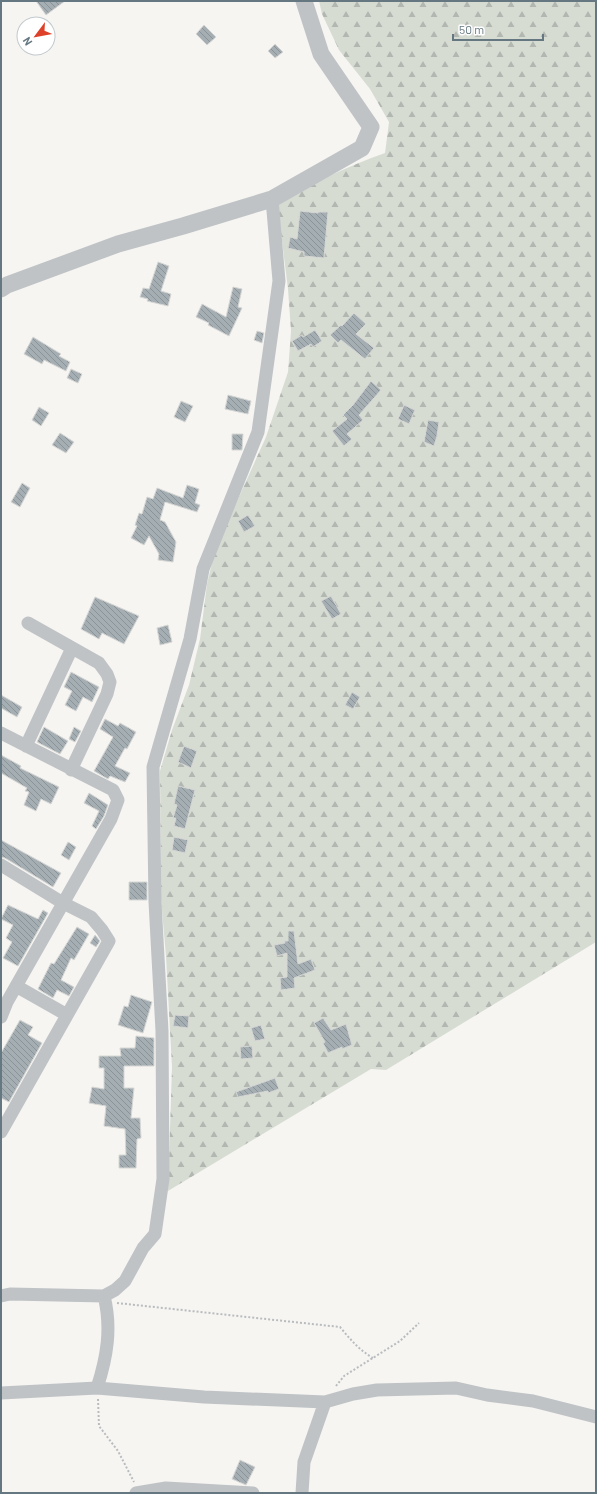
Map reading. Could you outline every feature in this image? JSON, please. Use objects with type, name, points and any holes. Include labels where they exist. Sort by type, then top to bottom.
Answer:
[{"type":"street","points":[[1,289],[7,285],[118,244],[272,199],[362,148],[371,126],[321,54],[304,1]]},
{"type":"street","points":[[1,1296],[10,1294],[105,1299],[125,1281],[143,1248],[155,1234],[162,1180],[162,1055],[155,902],[153,767],[190,639],[203,569],[258,432],[279,281],[272,199]]},
{"type":"street","points":[[28,623],[99,663],[107,674],[110,682],[107,694],[71,770]]},
{"type":"street","points":[[26,746],[72,648]]},
{"type":"street","points":[[1,733],[71,770],[113,790],[118,800],[111,819],[64,903],[16,986],[4,1000],[1,1017]]},
{"type":"street","points":[[1,865],[64,903],[91,917],[109,941],[1,1132]]},
{"type":"street","points":[[16,986],[67,1016]]},
{"type":"street","points":[[97,1388],[103,1369],[108,1342],[108,1311],[105,1299]]},
{"type":"street","points":[[1,1393],[97,1388],[204,1397],[325,1402],[353,1394],[377,1390],[456,1388],[487,1395],[533,1401],[596,1418]]},
{"type":"street","points":[[302,1493],[304,1462],[325,1402]]},
{"type":"street","points":[[137,1492],[166,1488],[253,1493]]},
{"type":"path","points":[[105,1299],[340,1327],[352,1342],[364,1353],[373,1358]]},
{"type":"path","points":[[325,1402],[344,1376],[400,1341],[419,1323]]},
{"type":"path","points":[[97,1388],[99,1426],[118,1451],[137,1492]]},
{"type":"green space","points":[[319,1],[596,1],[596,942],[386,1070],[371,1069],[168,1191],[172,1067],[166,956],[161,899],[160,771],[172,730],[189,685],[200,639],[207,584],[215,550],[266,437],[288,372],[291,331],[288,289],[277,201],[358,163],[385,153],[389,122],[370,89],[339,50],[322,14]]},
{"type":"building","points":[[36,1],[65,1],[46,15]]},
{"type":"building","points":[[204,25],[216,37],[207,45],[196,34]]},
{"type":"building","points":[[275,44],[283,52],[275,58],[268,51]]},
{"type":"building","points":[[300,211],[318,213],[328,212],[324,258],[304,256],[304,252],[288,248],[290,237],[297,239]]},
{"type":"building","points":[[158,262],[169,266],[161,291],[171,294],[168,306],[147,301],[148,299],[140,297],[143,288],[149,289]]},
{"type":"building","points":[[233,287],[242,289],[238,307],[242,308],[229,336],[208,325],[209,323],[196,317],[202,304],[226,317]]},
{"type":"building","points":[[354,313],[366,324],[356,334],[374,348],[365,359],[341,340],[338,343],[330,335],[341,325],[342,326]]},
{"type":"building","points":[[315,330],[322,341],[313,347],[311,344],[298,351],[292,341]]},
{"type":"building","points":[[257,331],[264,333],[262,343],[254,340]]},
{"type":"building","points":[[33,337],[61,354],[59,356],[70,362],[66,371],[44,360],[42,364],[24,354]]},
{"type":"building","points":[[71,369],[82,374],[78,383],[67,378]]},
{"type":"building","points":[[371,381],[381,390],[359,415],[363,420],[347,434],[352,439],[344,446],[332,431],[347,419],[343,415],[353,405]]},
{"type":"building","points":[[228,395],[251,401],[248,414],[225,409]]},
{"type":"building","points":[[181,401],[193,406],[185,422],[174,417]]},
{"type":"building","points":[[404,405],[415,410],[409,424],[398,419]]},
{"type":"building","points":[[39,407],[49,413],[41,426],[32,420]]},
{"type":"building","points":[[428,420],[439,422],[434,446],[424,442]]},
{"type":"building","points":[[60,433],[74,442],[66,453],[52,445]]},
{"type":"building","points":[[232,434],[243,434],[242,450],[232,450]]},
{"type":"building","points":[[22,483],[30,488],[20,507],[11,502]]},
{"type":"building","points":[[187,485],[199,489],[195,503],[200,505],[197,512],[165,502],[160,520],[165,522],[176,542],[173,562],[158,560],[159,554],[149,536],[144,545],[131,538],[137,526],[135,525],[139,513],[142,514],[147,497],[153,499],[157,488],[183,498]]},
{"type":"building","points":[[248,515],[255,526],[244,532],[238,521]]},
{"type":"building","points":[[331,596],[341,614],[332,619],[321,601]]},
{"type":"building","points":[[95,597],[139,616],[124,644],[102,633],[99,639],[81,629]]},
{"type":"building","points":[[168,625],[172,642],[160,645],[157,628]]},
{"type":"building","points":[[71,672],[99,687],[92,702],[83,697],[76,711],[65,705],[72,691],[64,687]]},
{"type":"building","points":[[352,692],[360,697],[353,709],[345,705]]},
{"type":"building","points":[[1,695],[22,707],[17,717],[1,708]]},
{"type":"building","points":[[105,719],[118,726],[120,723],[136,732],[127,749],[125,748],[115,766],[130,773],[125,782],[110,776],[108,779],[94,771],[113,737],[100,729]]},
{"type":"building","points":[[44,727],[68,741],[60,754],[37,742]]},
{"type":"building","points":[[74,727],[81,731],[75,742],[69,739]]},
{"type":"building","points":[[184,746],[197,751],[191,768],[178,762]]},
{"type":"building","points":[[1,755],[21,766],[20,768],[59,787],[51,804],[41,799],[36,811],[24,805],[29,792],[25,791],[27,788],[1,773]]},
{"type":"building","points":[[178,786],[195,790],[185,829],[174,826],[176,818],[173,818],[177,805],[174,804]]},
{"type":"building","points":[[89,793],[108,805],[104,816],[96,829],[92,826],[99,811],[84,803]]},
{"type":"building","points":[[174,837],[188,840],[185,853],[172,850]]},
{"type":"building","points":[[1,840],[61,873],[53,887],[1,857]]},
{"type":"building","points":[[68,842],[76,847],[69,860],[61,855]]},
{"type":"building","points":[[129,882],[147,882],[147,900],[129,900]]},
{"type":"building","points":[[8,905],[38,919],[43,910],[48,913],[18,966],[3,958],[12,942],[6,938],[13,925],[1,919]]},
{"type":"building","points":[[77,927],[89,934],[74,960],[71,958],[61,980],[74,987],[69,996],[57,990],[53,998],[38,989],[51,963],[54,964]]},
{"type":"building","points":[[288,931],[294,931],[298,964],[311,959],[315,970],[294,978],[295,988],[281,990],[280,978],[287,977],[287,953],[277,956],[274,945],[288,941]]},
{"type":"building","points":[[95,935],[100,941],[96,947],[90,943]]},
{"type":"building","points":[[131,995],[152,1002],[143,1033],[118,1025],[124,1006],[128,1007]]},
{"type":"building","points":[[175,1015],[189,1016],[188,1028],[173,1026]]},
{"type":"building","points":[[323,1018],[331,1030],[346,1024],[352,1045],[342,1049],[342,1047],[328,1053],[323,1043],[325,1042],[314,1023]]},
{"type":"building","points":[[20,1020],[33,1027],[28,1035],[42,1043],[9,1102],[1,1098],[1,1053]]},
{"type":"building","points":[[261,1025],[265,1039],[255,1041],[251,1028]]},
{"type":"building","points":[[136,1036],[154,1038],[154,1066],[124,1066],[124,1088],[134,1088],[131,1118],[140,1118],[141,1138],[137,1139],[136,1168],[119,1168],[119,1155],[126,1155],[125,1129],[104,1126],[106,1106],[89,1103],[92,1087],[104,1089],[104,1068],[99,1068],[99,1056],[121,1056],[120,1048],[135,1048]]},
{"type":"building","points":[[252,1046],[253,1058],[241,1059],[240,1047]]},
{"type":"building","points":[[275,1078],[279,1089],[268,1093],[268,1091],[238,1097],[236,1092]]},
{"type":"building","points":[[240,1460],[255,1467],[246,1485],[232,1479]]}]
